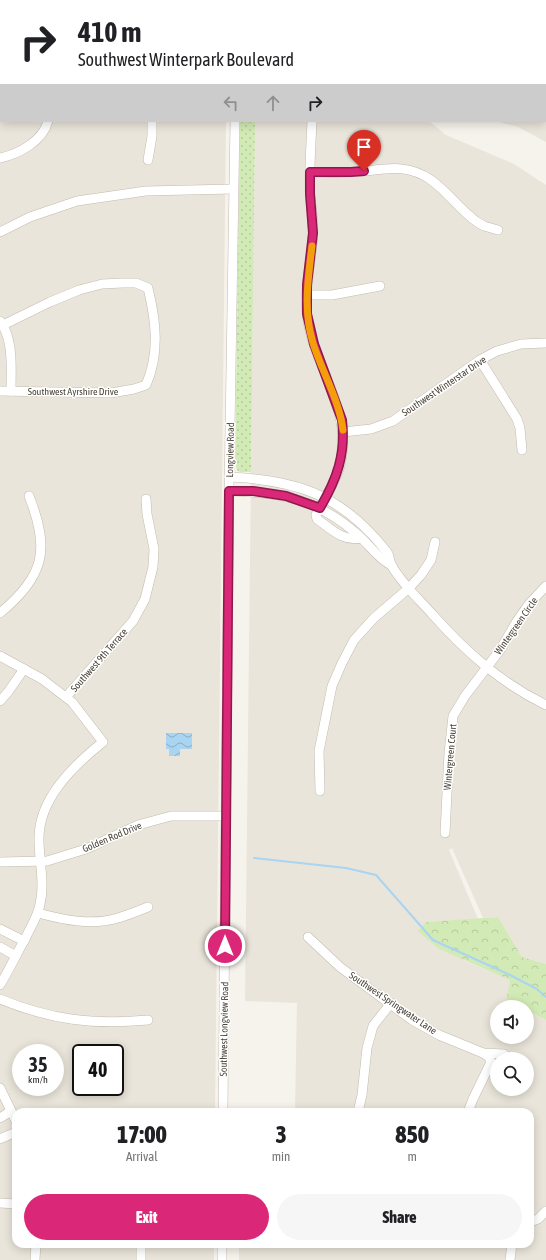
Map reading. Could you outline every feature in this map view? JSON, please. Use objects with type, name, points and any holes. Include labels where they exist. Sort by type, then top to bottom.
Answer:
[{"type":"street","points":[[0,158],[17,153],[33,142],[40,136],[48,122]]},
{"type":"street","points":[[148,160],[152,136],[152,122]]},
{"type":"street","name":"Longview Road","points":[[225,946],[229,477],[235,122]]},
{"type":"street","points":[[312,122],[310,194],[313,233],[307,295],[307,314],[310,332],[338,408],[343,432],[342,457],[339,469],[320,508]]},
{"type":"street","points":[[310,172],[351,172],[391,168],[408,170],[421,174],[436,184],[477,222],[484,226],[498,230]]},
{"type":"street","points":[[0,232],[30,217],[77,201],[146,191],[233,189]]},
{"type":"street","name":"Southwest Ayrshire Drive","points":[[0,391],[111,393],[134,389],[146,385],[152,372],[155,345],[154,314],[148,288],[136,283],[102,284],[79,290],[1,323]]},
{"type":"street","points":[[307,295],[332,295],[380,286]]},
{"type":"street","points":[[1,323],[9,344],[11,360],[11,391]]},
{"type":"street","name":"Southwest Winterstar Drive","points":[[343,432],[371,429],[393,421],[480,360],[506,348],[522,344],[546,343]]},
{"type":"street","points":[[480,360],[517,419],[520,428],[522,450]]},
{"type":"street","points":[[229,477],[259,478],[293,485],[326,498],[341,507],[371,533],[388,554],[391,565],[409,588],[458,642],[486,667],[529,696],[546,705]]},
{"type":"street","points":[[229,491],[253,491],[286,496],[320,508],[341,521],[361,538],[382,561],[391,565]]},
{"type":"street","points":[[0,613],[9,606],[29,583],[39,565],[41,536],[39,524],[29,496]]},
{"type":"street","name":"Southwest 9th Terrace","points":[[41,861],[39,839],[41,819],[51,798],[66,776],[83,758],[103,742],[72,702],[66,697],[133,621],[145,598],[153,567],[154,549],[147,514],[146,499]]},
{"type":"street","points":[[320,791],[319,751],[332,686],[342,663],[354,640],[374,618],[422,575],[431,560],[435,542]]},
{"type":"street","name":"Wintergreen Circle","points":[[486,667],[500,650],[517,621],[546,586]]},
{"type":"street","points":[[0,656],[42,679],[66,697]]},
{"type":"street","name":"Wintergreen Court","points":[[445,832],[449,753],[453,716],[464,696],[486,667]]},
{"type":"street","points":[[0,701],[24,669]]},
{"type":"street","name":"Golden Rod Drive","points":[[0,862],[48,861],[86,849],[138,825],[171,816],[225,816]]},
{"type":"street","points":[[0,985],[38,913],[42,893],[41,861]]},
{"type":"street","points":[[38,913],[59,919],[90,922],[118,918],[148,907]]},
{"type":"street","points":[[0,929],[24,941]]},
{"type":"street","name":"Southwest Springwater Lane","points":[[308,937],[340,967],[391,1003],[412,1020],[439,1035],[483,1053],[490,1053]]},
{"type":"street","name":"Southwest Longview Road","points":[[223,1108],[225,946]]},
{"type":"street","points":[[0,947],[16,956]]},
{"type":"street","points":[[0,999],[31,1011],[63,1019],[107,1023],[148,1020]]},
{"type":"street","points":[[359,1108],[362,1095],[367,1048],[373,1026],[391,1003]]},
{"type":"street","points":[[483,1053],[490,1060]]},
{"type":"street","points":[[469,1108],[473,1098],[490,1072]]},
{"type":"street","points":[[0,1088],[11,1111],[0,1118]]},
{"type":"street","points":[[0,1139],[12,1134]]},
{"type":"street","points":[[0,1203],[12,1204]]},
{"type":"street","points":[[534,1220],[538,1219],[546,1211]]},
{"type":"street","points":[[36,1248],[36,1260]]},
{"type":"street","points":[[141,1248],[141,1260]]},
{"type":"street","points":[[222,1248],[222,1260]]},
{"type":"street","points":[[510,1260],[512,1248]]},
{"type":"shaded area","points":[[0,122],[226,122],[215,1108],[12,1108],[12,1248],[214,1248],[214,1260],[0,1260]]},
{"type":"shaded area","points":[[255,122],[430,122],[446,135],[514,164],[546,185],[546,964],[522,957],[498,917],[483,918],[452,848],[449,850],[478,919],[426,922],[465,961],[511,980],[506,1000],[490,1000],[490,1044],[534,1044],[534,1014],[546,1020],[546,1260],[239,1260],[239,1248],[534,1248],[534,1108],[295,1108],[297,1003],[245,1001]]},
{"type":"shaded area","points":[[499,122],[546,122],[546,142],[518,127]]},
{"type":"green space","points":[[240,122],[255,122],[251,472],[240,472],[237,470],[235,462]]},
{"type":"green space","points":[[498,917],[522,957],[546,964],[546,1020],[534,1014],[534,1000],[506,1000],[510,980],[439,949],[418,931],[426,922]]},
{"type":"water","points":[[166,733],[192,733],[192,749],[180,749],[180,756],[169,756],[169,749],[166,749]]},
{"type":"waterway","points":[[254,858],[346,868],[376,875],[433,940],[508,974],[537,989],[546,997]]},
{"type":"slow traffic","points":[[312,246],[307,285],[307,314],[310,332],[338,408],[342,420],[343,430]]},
{"type":"route","points":[[225,946],[229,491],[272,493],[286,496],[320,508],[335,480],[342,457],[342,420],[310,332],[307,314],[307,285],[313,233],[310,172],[364,171]]}]
